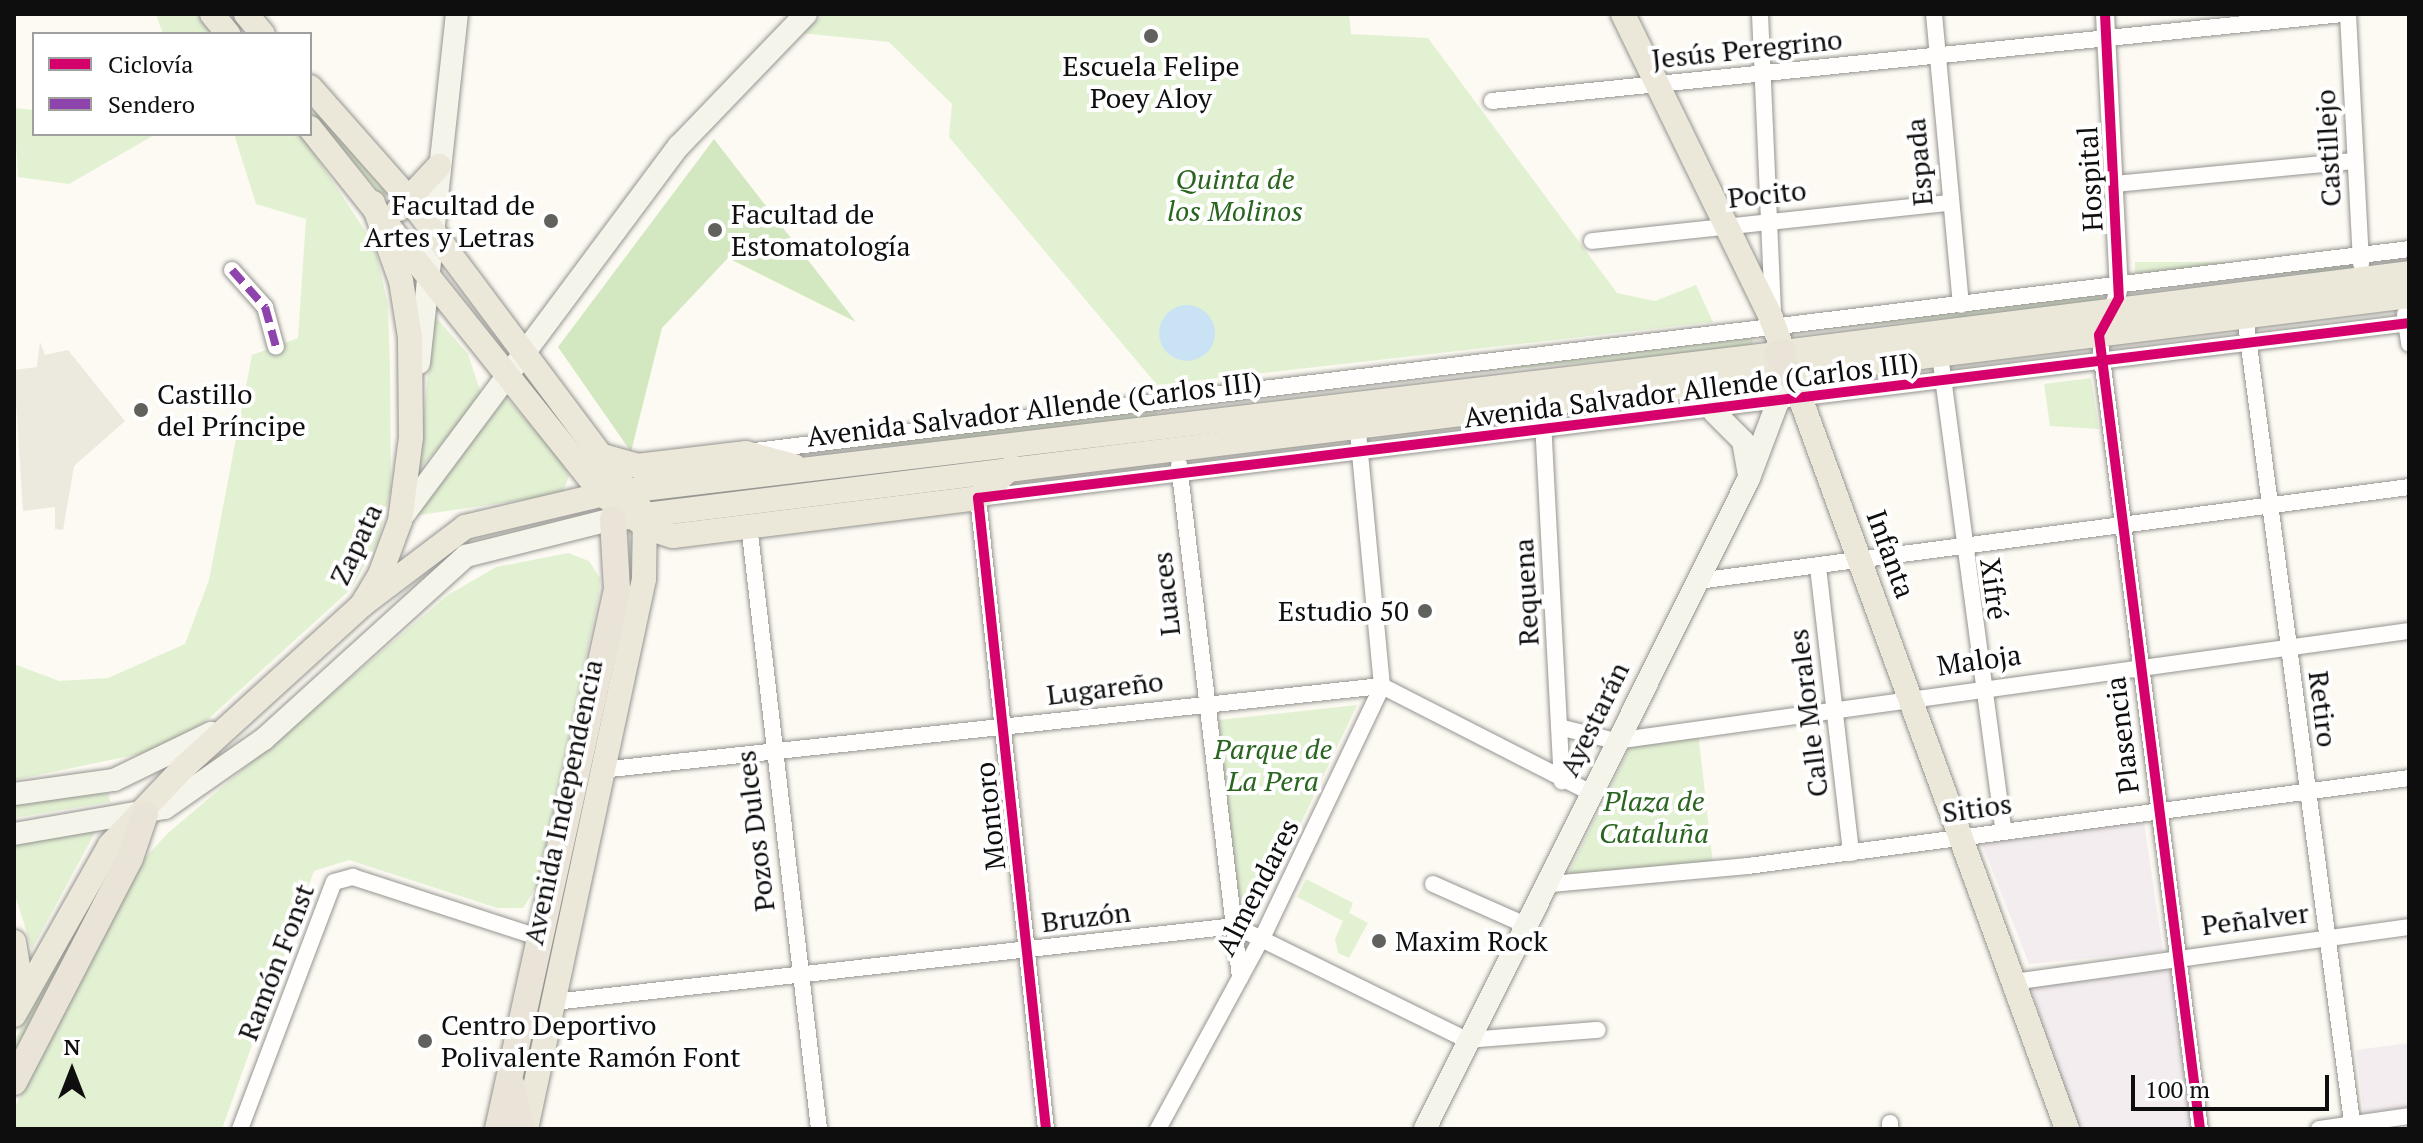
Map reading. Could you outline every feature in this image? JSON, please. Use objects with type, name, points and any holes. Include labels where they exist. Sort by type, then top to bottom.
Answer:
[{"type":"highway","name":"Avenida Independencia","points":[[498,1129],[617,589],[623,507]]},
{"type":"highway","points":[[14,1082],[130,858],[145,814]]},
{"type":"highway","points":[[510,1077],[524,1129]]},
{"type":"main road","points":[[212,14],[226,32]]},
{"type":"main road","points":[[246,14],[261,32]]},
{"type":"main road","points":[[400,521],[457,14]]},
{"type":"main road","points":[[529,354],[679,146],[806,14]]},
{"type":"main road","name":"Infanta","points":[[1623,14],[1774,326],[1862,560],[2067,1129]]},
{"type":"main road","points":[[312,89],[409,199],[529,354],[598,452],[623,507]]},
{"type":"main road","points":[[312,130],[512,377],[623,507],[673,536],[978,498],[1012,467]]},
{"type":"main road","points":[[384,169],[426,171],[441,156]]},
{"type":"main road","points":[[377,207],[409,199],[441,156]]},
{"type":"main road","points":[[377,207],[407,303],[411,437]]},
{"type":"main road","name":"Avenida Salvador Allende (Carlos III)","points":[[145,814],[195,792],[264,739],[427,587],[496,543],[623,507],[810,469],[1176,434],[1787,361],[1940,355],[2099,335],[2243,306],[2361,267],[2399,274]]},
{"type":"main road","name":"Avenida Salvador Allende (Carlos III)","points":[[623,507],[1012,467],[1176,434],[1357,423],[1542,402],[1787,361],[2117,312],[2406,296]]},
{"type":"main road","name":"Zapata","points":[[18,1006],[83,883],[236,718],[362,605],[416,492],[529,354]]},
{"type":"main road","name":"Ayestarán","points":[[1425,1129],[1467,1040],[1551,884],[1615,741],[1749,478],[1777,404],[1787,361]]},
{"type":"main road","points":[[1714,412],[1743,441],[1749,478]]},
{"type":"main road","points":[[598,452],[637,466],[746,453],[810,469]]},
{"type":"main road","points":[[362,605],[465,527],[574,500],[623,507]]},
{"type":"main road","name":"Avenida Independencia","points":[[524,1129],[554,1002],[645,569],[623,507]]},
{"type":"main road","points":[[645,569],[673,536]]},
{"type":"main road","name":"Zapata","points":[[14,794],[147,770],[236,718]]},
{"type":"main road","points":[[14,834],[145,814]]},
{"type":"main road","points":[[14,942],[18,1006]]},
{"type":"street","points":[[1760,14],[1773,219],[1774,326]]},
{"type":"street","name":"Espada","points":[[1934,14],[1948,203],[1961,305]]},
{"type":"street","name":"Hospital","points":[[2105,14],[2115,184],[2119,286],[2117,312]]},
{"type":"street","name":"Jesús Peregrino","points":[[1492,101],[2345,14]]},
{"type":"street","name":"Castillejo","points":[[2345,14],[2361,267]]},
{"type":"street","points":[[2115,184],[2354,161]]},
{"type":"street","name":"Pocito","points":[[1592,241],[1725,224],[1948,203]]},
{"type":"street","name":"Avenida Salvador Allende (Carlos III)","points":[[746,453],[1172,396],[2119,286],[2361,267],[2409,249]]},
{"type":"street","points":[[232,270],[265,307],[276,347]]},
{"type":"street","points":[[2399,274],[2406,296],[2409,344]]},
{"type":"street","name":"Retiro","points":[[2243,306],[2352,1127]]},
{"type":"street","points":[[2099,335],[2117,312]]},
{"type":"street","name":"Avenida Salvador Allende (Carlos III)","points":[[978,498],[1714,412],[2250,346],[2408,323]]},
{"type":"street","name":"Plasencia","points":[[2099,335],[2118,526],[2200,1129]]},
{"type":"street","name":"Xifré","points":[[1940,355],[1961,546],[2003,830]]},
{"type":"street","name":"Luaces","points":[[1172,396],[1202,702],[1240,977]]},
{"type":"street","name":"Requena","points":[[1542,402],[1562,781]]},
{"type":"street","points":[[1357,423],[1382,686],[1562,781],[1591,793]]},
{"type":"street","points":[[1698,581],[2409,487]]},
{"type":"street","name":"Montoro","points":[[978,498],[1005,726],[1046,1129]]},
{"type":"street","name":"Pozos Dulces","points":[[749,525],[771,753],[819,1129]]},
{"type":"street","name":"Calle Morales","points":[[1818,567],[1851,853]]},
{"type":"street","name":"Maloja","points":[[1559,727],[1615,741],[1982,685],[2409,631]]},
{"type":"street","name":"Lugareño","points":[[601,770],[1202,702],[1382,686]]},
{"type":"street","name":"Almendares","points":[[1158,1129],[1263,936],[1382,686]]},
{"type":"street","name":"Sitios","points":[[1551,884],[1851,853],[2003,830],[2409,778]]},
{"type":"street","name":"Ramón Fonst","points":[[240,1129],[334,882],[353,877],[541,938]]},
{"type":"street","points":[[1433,884],[1528,926]]},
{"type":"street","name":"Bruzón","points":[[554,1002],[1235,926],[1263,936],[1467,1040]]},
{"type":"street","name":"Peñalver","points":[[2013,982],[2177,955],[2409,927]]},
{"type":"street","points":[[1467,1040],[1598,1030]]},
{"type":"street","points":[[2319,1129],[2352,1127],[2409,1116]]},
{"type":"shaded area","points":[[40,342],[45,355],[68,350],[125,421],[74,466],[63,530],[55,529],[55,507],[23,511],[14,370],[37,367]]},
{"type":"shaded area","points":[[2144,822],[2163,951],[2029,964],[1980,839]]},
{"type":"shaded area","points":[[2170,967],[2192,1129],[2077,1129],[2030,985]]},
{"type":"shaded area","points":[[2409,1043],[2409,1108],[2364,1113],[2356,1050]]},
{"type":"green space","points":[[156,14],[198,14],[213,32],[162,32]]},
{"type":"green space","name":"Quinta de los Molinos","points":[[824,14],[1349,14],[1351,34],[1428,38],[1617,293],[1655,301],[1696,285],[1713,322],[1157,385],[949,137],[952,104],[889,42],[801,33]]},
{"type":"green space","points":[[312,99],[389,191],[385,198],[312,118]]},
{"type":"green space","points":[[14,108],[32,110],[32,136],[153,136],[69,184],[18,177]]},
{"type":"green space","points":[[235,136],[302,136],[374,244],[388,304],[390,368],[391,488],[378,541],[351,589],[205,722],[154,751],[14,780],[14,664],[59,681],[108,678],[185,644],[209,580],[252,355],[298,338],[306,219],[256,204]]},
{"type":"green space","points":[[714,139],[856,322],[728,258],[662,328],[631,452],[558,347]]},
{"type":"green space","points":[[2135,262],[2356,262],[2356,273],[2135,273]]},
{"type":"green space","points":[[2101,293],[2102,305],[1823,329],[1822,317]]},
{"type":"green space","points":[[434,315],[468,354],[482,397],[418,471]]},
{"type":"green space","points":[[1752,337],[1753,348],[1196,397],[1195,386]]},
{"type":"green space","points":[[2091,378],[2099,429],[2050,426],[2044,384]]},
{"type":"green space","points":[[506,398],[562,459],[569,476],[562,494],[413,516]]},
{"type":"green space","points":[[1157,410],[1158,422],[808,453],[807,441]]},
{"type":"green space","points":[[1171,434],[1172,440],[654,498]]},
{"type":"green space","points":[[568,553],[589,561],[600,578],[599,594],[537,886],[523,908],[497,908],[349,860],[314,871],[222,1129],[14,1129],[14,1109],[131,873],[168,833],[448,595],[496,567]]},
{"type":"green space","name":"Parque de La Pera","points":[[1357,705],[1261,907],[1245,911],[1238,902],[1218,720]]},
{"type":"green space","name":"Plaza de Cataluña","points":[[1698,732],[1713,864],[1575,877],[1569,872],[1634,739]]},
{"type":"green space","points":[[84,790],[109,794],[110,802],[14,818],[14,801]]},
{"type":"green space","points":[[97,829],[32,949],[14,892],[14,844]]},
{"type":"green space","points":[[123,843],[14,1063],[14,1042],[34,1000]]},
{"type":"green space","points":[[1306,879],[1353,903],[1349,913],[1368,923],[1349,958],[1338,953],[1335,939],[1343,921],[1297,897]]},
{"type":"water","points":[[1187,305],[1207,313],[1215,333],[1207,353],[1187,361],[1167,353],[1159,333],[1167,313]]},
{"type":"marked path","points":[[232,270],[265,307],[276,347]]},
{"type":"cycle path","points":[[2105,14],[2119,298],[2099,335],[2200,1129]]},
{"type":"cycle path","points":[[1046,1129],[978,498],[2409,323]]},
{"type":"place","name":"Escuela Felipe Poey Aloy","points":[[1151,36]]},
{"type":"place","name":"Facultad de Artes y Letras","points":[[551,221]]},
{"type":"place","name":"Facultad de Estomatología","points":[[715,230]]},
{"type":"place","name":"Castillo del Príncipe","points":[[141,410]]},
{"type":"place","name":"Estudio 50","points":[[1425,611]]},
{"type":"place","name":"Maxim Rock","points":[[1379,941]]},
{"type":"place","name":"Centro Deportivo Polivalente Ramón Font","points":[[425,1041]]}]
